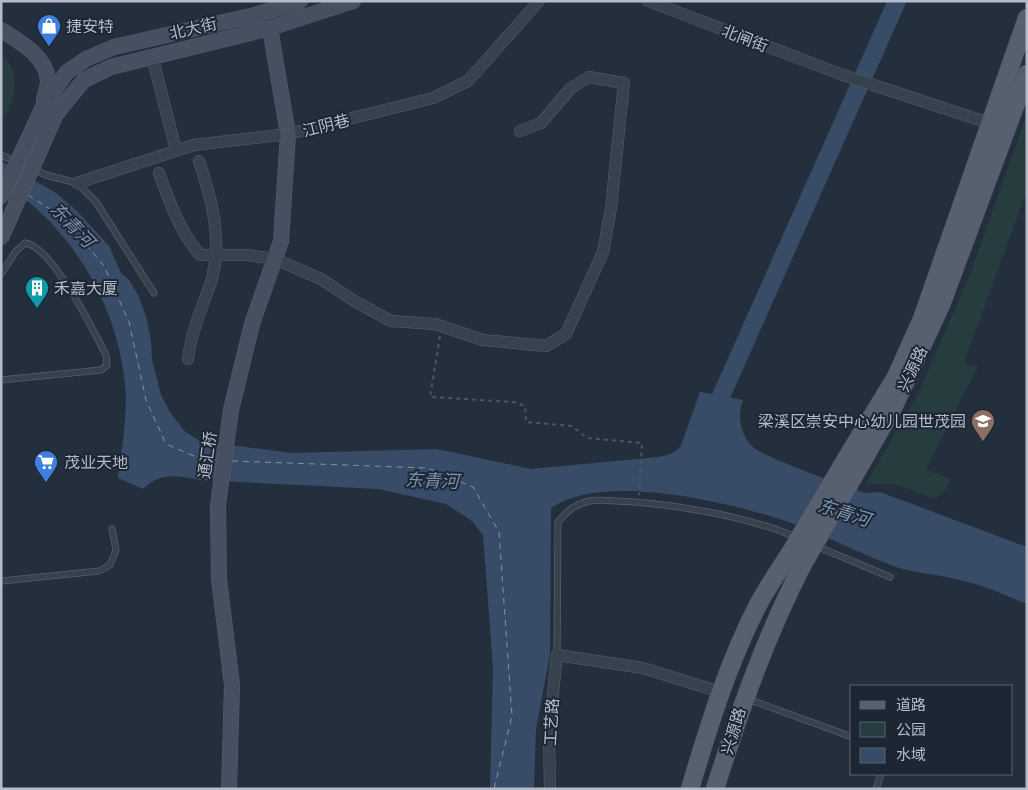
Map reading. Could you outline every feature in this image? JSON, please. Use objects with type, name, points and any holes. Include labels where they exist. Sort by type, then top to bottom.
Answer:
[{"type":"main road","name":"兴源路","points":[[852,464],[896,377],[922,319],[1027,18]]},
{"type":"main road","name":"兴源路","points":[[852,464],[894,406],[931,329],[1026,76]]},
{"type":"main road","points":[[796,560],[852,464]]},
{"type":"main road","name":"兴源路","points":[[690,789],[720,692],[760,600],[796,560]]},
{"type":"main road","name":"兴源路","points":[[715,789],[744,698],[780,609],[796,560]]},
{"type":"street","name":"北大街","points":[[44,105],[67,72],[86,59],[114,47],[255,15],[300,1]]},
{"type":"street","name":"北大街","points":[[1,238],[56,114],[84,80],[110,66],[270,28],[353,1]]},
{"type":"street","name":"江阴巷","points":[[78,183],[194,145],[288,134],[433,98],[468,81],[539,1]]},
{"type":"street","name":"北闸街","points":[[648,1],[843,75],[989,123]]},
{"type":"street","name":"通汇桥","points":[[229,789],[232,685],[219,579],[218,505],[231,410],[252,324],[281,241],[288,134],[270,28]]},
{"type":"street","points":[[1,30],[67,72],[84,80]]},
{"type":"street","points":[[1,197],[44,105],[48,81],[45,67],[25,45]]},
{"type":"street","points":[[152,56],[176,150]]},
{"type":"street","points":[[159,173],[190,244],[200,254],[247,255],[275,259],[321,279],[356,302],[391,321],[441,326],[483,340],[546,346],[566,334],[603,252],[611,208],[624,83],[589,77],[571,88],[541,123],[520,131]]},
{"type":"street","points":[[188,359],[190,344],[211,280],[216,255],[216,222],[198,161]]},
{"type":"street","points":[[557,655],[643,668],[720,692]]},
{"type":"street","name":"工艺路","points":[[550,789],[549,732],[557,655]]},
{"type":"lane","points":[[1,155],[46,175],[78,183],[96,202],[154,293]]},
{"type":"lane","points":[[1,380],[101,370],[107,366],[102,347],[53,263],[32,244],[24,243],[16,251],[2,273]]},
{"type":"lane","points":[[557,655],[558,522],[569,508],[590,501],[638,503],[687,509],[772,527],[890,577]]},
{"type":"lane","points":[[1,581],[99,571],[110,565],[116,550],[112,530]]},
{"type":"lane","points":[[744,698],[850,736]]},
{"type":"lane","points":[[876,789],[881,775]]},
{"type":"path","points":[[441,326],[430,397],[514,402],[525,406],[526,422],[572,426],[587,438],[642,443],[638,503]]},
{"type":"green space","points":[[1,52],[13,70],[15,88],[10,105],[1,124]]},
{"type":"green space","points":[[1027,114],[1027,190],[964,363],[978,367],[926,469],[950,479],[946,489],[935,499],[898,485],[866,484],[916,398],[969,277]]},
{"type":"water","name":"东青河","points":[[1,161],[56,193],[78,212],[109,246],[121,273],[129,280],[138,295],[146,316],[151,341],[152,360],[161,395],[170,412],[184,431],[200,441],[291,453],[437,449],[531,469],[658,457],[669,454],[676,451],[682,443],[700,392],[743,400],[740,412],[742,430],[752,446],[759,451],[787,464],[865,493],[880,492],[1027,547],[1027,604],[973,584],[896,567],[797,525],[730,505],[665,494],[632,491],[601,492],[574,497],[551,508],[550,655],[536,729],[534,789],[490,789],[493,667],[483,535],[472,521],[446,504],[378,489],[201,480],[170,476],[156,479],[143,489],[118,478],[123,442],[126,395],[121,358],[106,308],[95,284],[67,241],[31,204],[1,187]]},
{"type":"waterway","points":[[715,418],[718,403],[897,1]]},
{"type":"ferry route","points":[[28,195],[64,218],[104,266],[129,322],[146,400],[166,444],[203,460],[218,460]]},
{"type":"ferry route","points":[[232,461],[428,468],[473,487],[499,532],[512,716],[494,789]]},
{"type":"place","name":"捷安特","points":[[49,47]]},
{"type":"place","name":"禾嘉大厦","points":[[37,309]]},
{"type":"place","name":"梁溪区崇安中心幼儿园世茂园","points":[[983,442]]},
{"type":"place","name":"茂业天地","points":[[46,483]]}]
